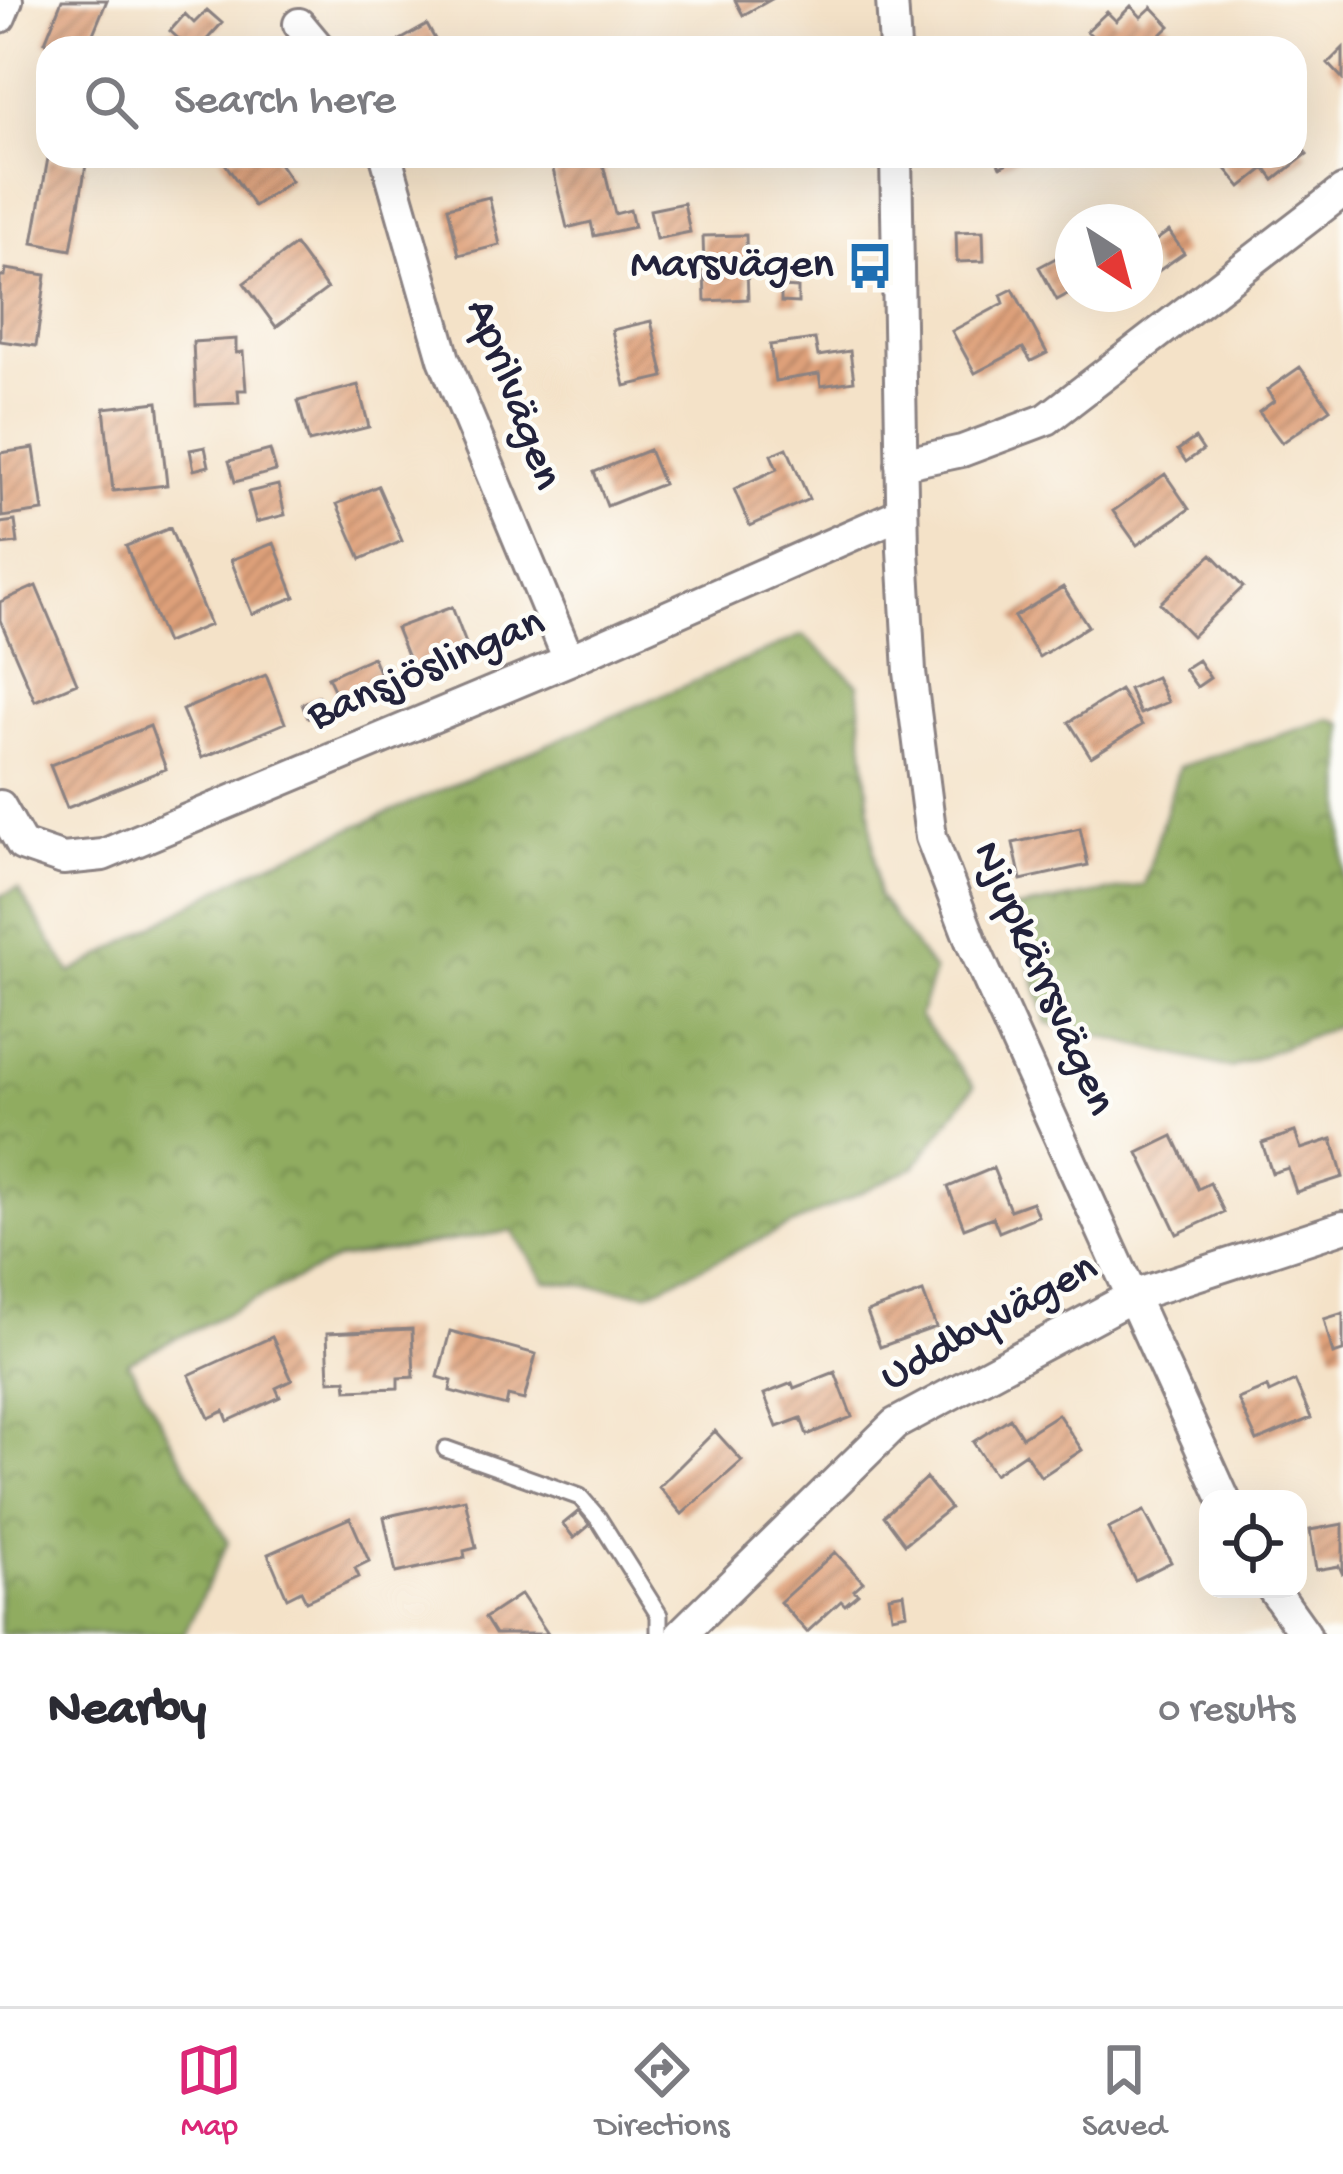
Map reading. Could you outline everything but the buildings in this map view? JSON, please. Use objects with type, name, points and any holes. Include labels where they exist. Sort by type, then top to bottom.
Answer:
[{"type":"street","points":[[0,17],[7,0]]},
{"type":"street","points":[[892,0],[894,36]]},
{"type":"street","name":"Aprilvägen","points":[[389,168],[444,359],[569,660]]},
{"type":"street","points":[[896,168],[901,464],[962,451],[1047,419],[1343,191]]},
{"type":"street","name":"Njupkärrsvägen","points":[[901,464],[910,672],[931,837],[970,941],[1220,1490]]},
{"type":"street","name":"Bansjöslingan","points":[[4,824],[22,845],[63,859],[103,855],[569,660],[902,513]]},
{"type":"street","name":"Uddbyvägen","points":[[682,1634],[895,1424],[1135,1295],[1343,1227]]},
{"type":"street","points":[[1280,1598],[1305,1634]]},
{"type":"lane","points":[[446,1449],[580,1497],[659,1615],[659,1634]]},
{"type":"green space","points":[[803,635],[858,684],[878,896],[934,972],[919,1017],[974,1086],[915,1167],[647,1293],[545,1281],[512,1231],[338,1259],[128,1362],[228,1542],[184,1634],[0,1634],[0,896],[18,889],[71,973],[247,873]]},
{"type":"green space","points":[[1330,719],[1343,724],[1343,1023],[1231,1068],[1047,1023],[1013,909],[1144,885],[1179,767]]},
{"type":"place","name":"Marsvägen","points":[[870,266]]}]
